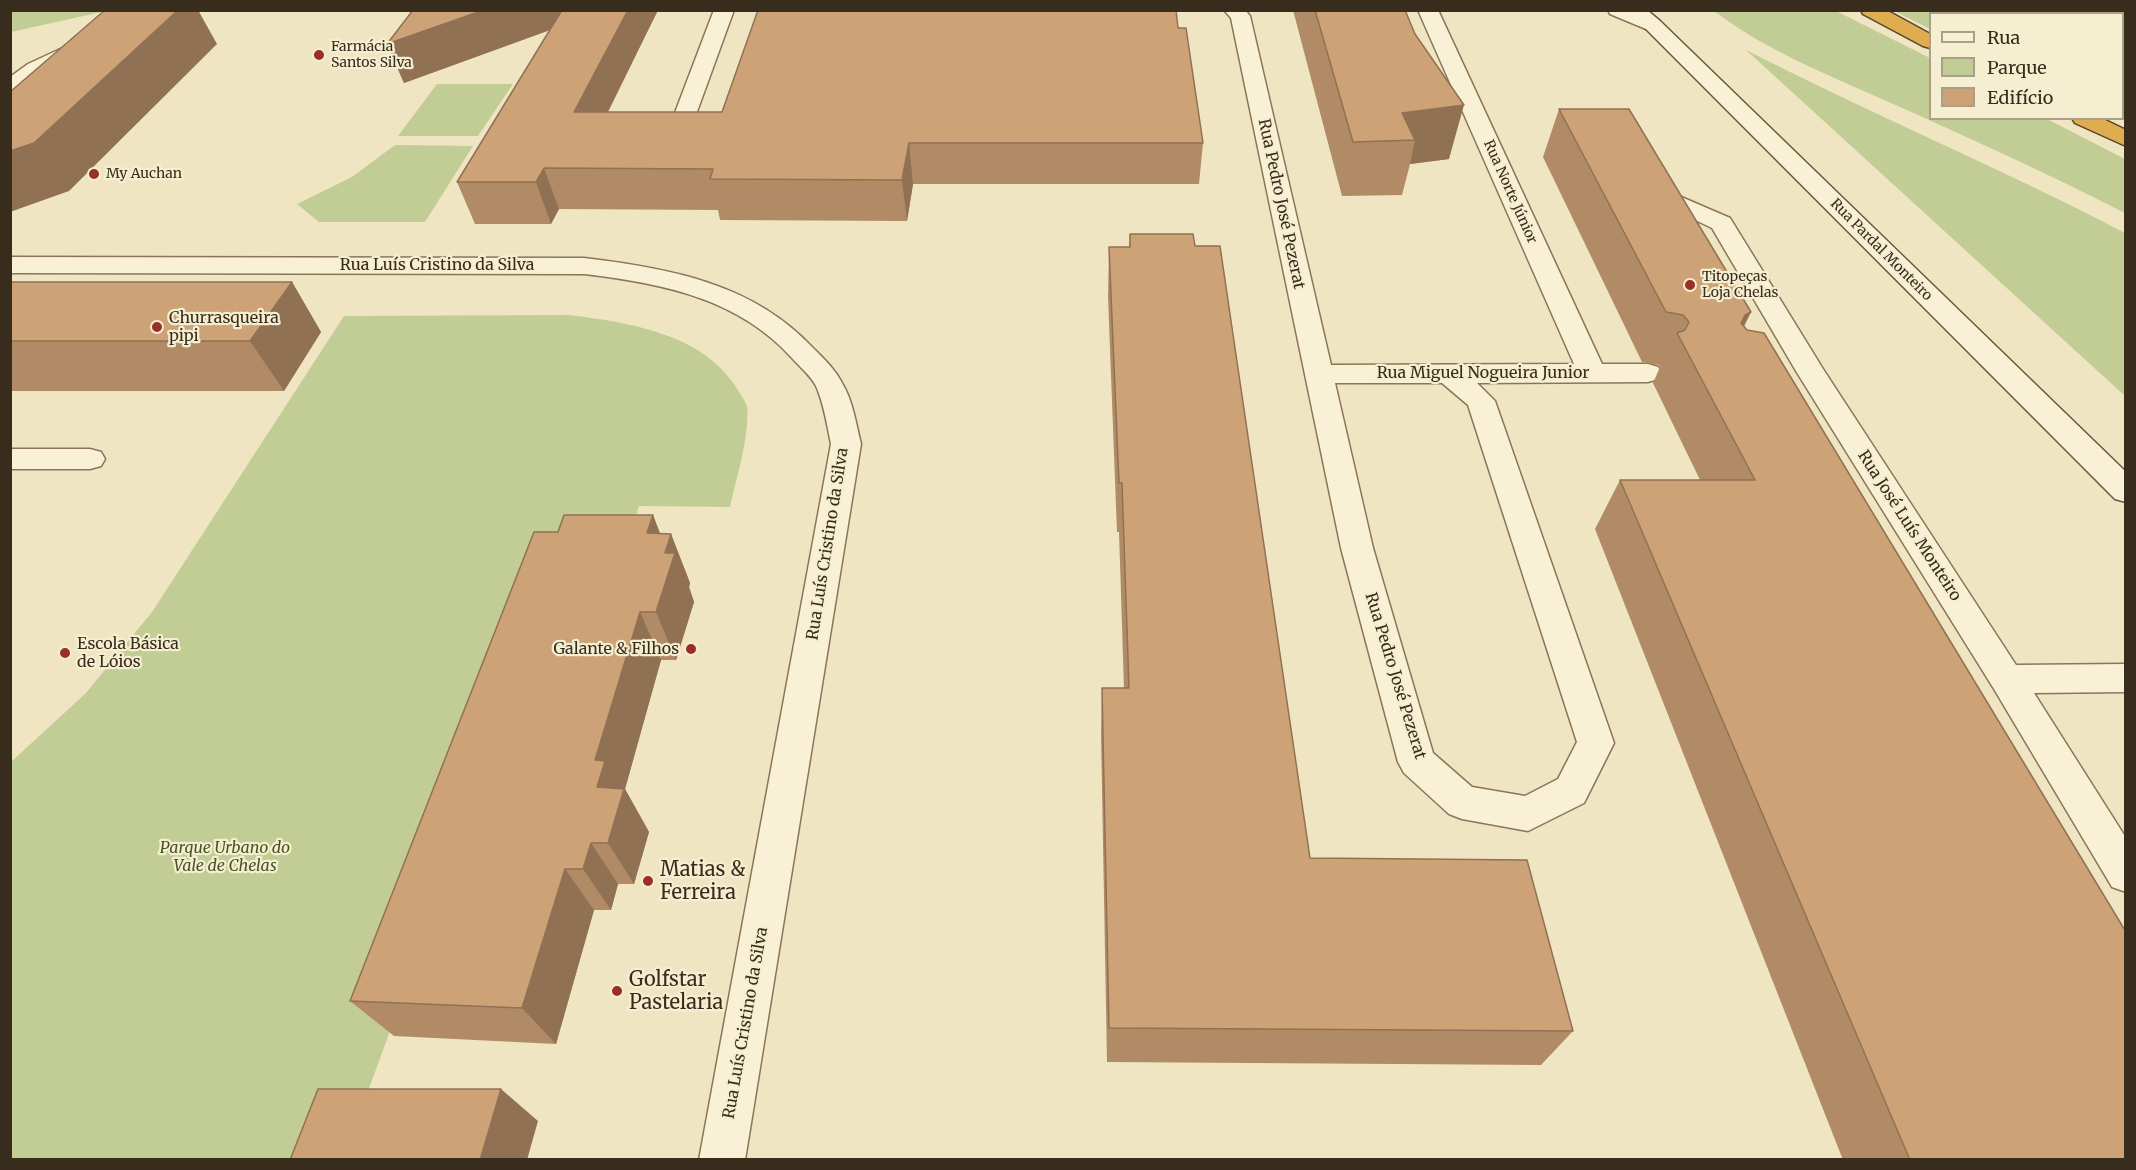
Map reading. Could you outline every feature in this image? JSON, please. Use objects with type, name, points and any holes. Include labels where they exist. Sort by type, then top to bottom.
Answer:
[{"type":"highway","points":[[1870,10],[1929,41]]},
{"type":"highway","points":[[2087,120],[2126,139]]},
{"type":"street","points":[[679,131],[724,10]]},
{"type":"street","name":"Rua Pedro José Pezerat","points":[[1233,10],[1240,16],[1357,548],[1417,762],[1462,802],[1528,814],[1571,791],[1596,744],[1481,401],[1448,373]]},
{"type":"street","name":"Rua Norte Júnior","points":[[1428,10],[1592,372]]},
{"type":"street","points":[[1617,10],[1643,18]]},
{"type":"street","name":"Rua Pardal Monteiro","points":[[1643,18],[2126,491]]},
{"type":"street","points":[[10,88],[35,68],[105,33]]},
{"type":"street","name":"Rua José Luís Monteiro","points":[[1672,200],[1721,223],[1810,371],[2006,679],[2126,874]]},
{"type":"street","name":"Rua Luís Cristino da Silva","points":[[10,265],[584,266],[673,279],[717,293],[764,316],[798,345],[830,385],[846,444],[722,1160]]},
{"type":"street","points":[[1775,372],[1810,371]]},
{"type":"street","name":"Rua Miguel Nogueira Junior","points":[[1319,374],[1648,372]]},
{"type":"street","points":[[10,459],[90,459]]},
{"type":"street","points":[[2088,677],[2126,672]]},
{"type":"street","points":[[2006,679],[2126,678]]},
{"type":"green space","points":[[11,10],[106,11],[11,32]]},
{"type":"green space","points":[[1714,11],[1836,11],[1929,58],[1929,120],[2049,120],[2125,159],[2125,213],[2009,156],[1800,62],[1777,51]]},
{"type":"green space","points":[[1894,11],[1930,12],[1929,28]]},
{"type":"green space","points":[[2018,11],[2125,11],[2125,55],[2124,12]]},
{"type":"green space","points":[[1746,50],[2125,233],[2125,396]]},
{"type":"green space","points":[[437,84],[513,84],[478,136],[398,136]]},
{"type":"green space","points":[[395,145],[473,146],[425,222],[319,222],[297,204],[352,177]]},
{"type":"green space","name":"Parque Urbano do Vale de Chelas","points":[[568,315],[614,322],[661,333],[704,354],[721,369],[736,387],[747,407],[745,443],[730,507],[639,506],[632,530],[574,531],[343,1159],[11,1160],[11,762],[86,693],[152,612],[344,316]]},
{"type":"building","points":[[105,10],[178,10],[34,143],[10,151],[10,92]]},
{"type":"building","points":[[413,10],[484,10],[387,44]]},
{"type":"building","points":[[562,10],[628,10],[574,112],[722,112],[758,10],[1176,10],[1178,28],[1186,28],[1203,143],[909,143],[902,180],[710,179],[713,169],[544,168],[536,182],[457,182]]},
{"type":"building","points":[[1315,10],[1405,10],[1415,34],[1464,105],[1402,113],[1415,140],[1353,142]]},
{"type":"building","points":[[1559,109],[1629,109],[1751,312],[1745,315],[1741,323],[1747,330],[1764,333],[2126,932],[2126,1160],[1910,1160],[1620,480],[1755,480],[1677,333],[1685,330],[1689,322],[1683,315],[1666,312]]},
{"type":"building","points":[[1130,234],[1193,234],[1195,246],[1220,246],[1310,858],[1527,860],[1573,1031],[1109,1028],[1102,688],[1129,688],[1122,483],[1119,483],[1109,247],[1130,247]]},
{"type":"building","points":[[10,282],[292,282],[250,341],[10,341]]},
{"type":"building","points":[[564,515],[653,515],[647,533],[671,534],[665,553],[675,553],[656,612],[640,612],[595,760],[605,761],[597,787],[624,789],[608,843],[591,843],[583,869],[565,869],[522,1008],[350,1001],[534,532],[558,532]]},
{"type":"building","points":[[318,1089],[501,1089],[480,1160],[290,1160]]},
{"type":"place","name":"Farmácia Santos Silva","points":[[319,55]]},
{"type":"place","name":"My Auchan","points":[[94,174]]},
{"type":"place","name":"Titopeças Loja Chelas","points":[[1690,285]]},
{"type":"place","name":"Churrasqueira pipi","points":[[157,327]]},
{"type":"place","name":"Galante & Filhos","points":[[691,649]]},
{"type":"place","name":"Escola Básica de Lóios","points":[[65,653]]},
{"type":"place","name":"Matias & Ferreira","points":[[648,881]]},
{"type":"place","name":"Golfstar Pastelaria","points":[[617,991]]}]
